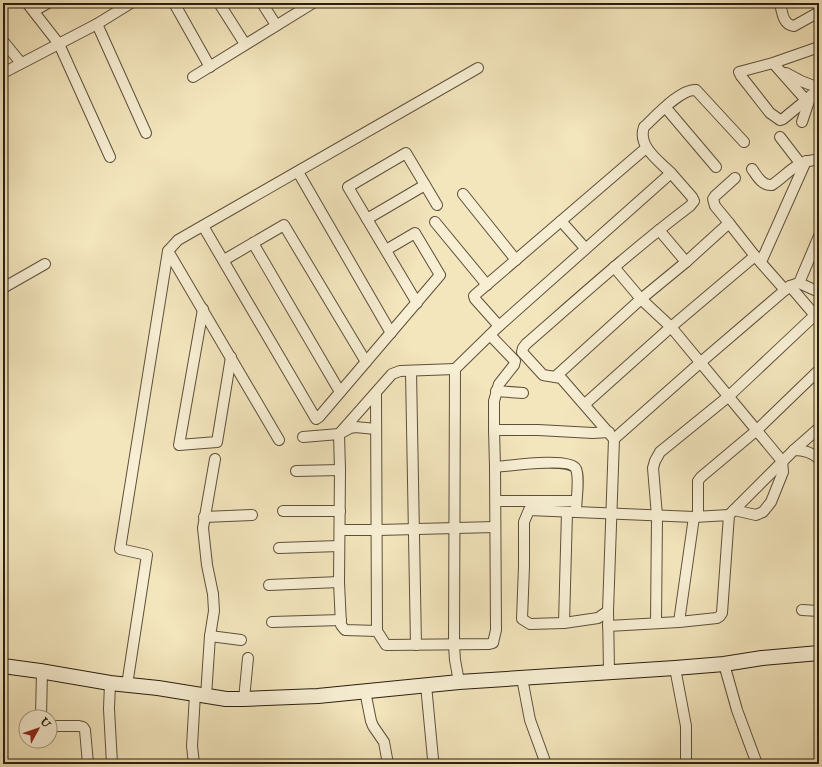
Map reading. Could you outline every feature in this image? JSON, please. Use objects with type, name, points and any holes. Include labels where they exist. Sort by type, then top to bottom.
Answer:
[{"type":"street","points":[[27,3],[59,44],[110,157]]},
{"type":"street","points":[[34,11],[48,3]]},
{"type":"street","points":[[3,73],[97,24],[131,3]]},
{"type":"street","points":[[174,3],[210,67]]},
{"type":"street","points":[[219,3],[245,44]]},
{"type":"street","points":[[262,3],[276,25]]},
{"type":"street","points":[[193,77],[276,25],[302,6],[313,3]]},
{"type":"street","points":[[780,3],[786,22],[790,26],[794,26],[819,12]]},
{"type":"street","points":[[97,24],[146,133]]},
{"type":"street","points":[[3,41],[21,63]]},
{"type":"street","points":[[812,92],[782,120],[777,119],[770,113],[740,76],[739,72],[775,65],[819,47]]},
{"type":"street","points":[[775,65],[812,92]]},
{"type":"street","points":[[775,65],[812,92]]},
{"type":"street","points":[[126,685],[147,555],[120,549],[168,251],[178,240],[478,68]]},
{"type":"street","points":[[609,672],[608,611],[612,514],[612,436],[561,378],[543,375],[522,352],[523,348],[614,267],[658,230],[690,206],[694,201],[689,192],[646,148],[642,139],[644,127],[686,92],[696,90],[744,142]]},
{"type":"street","points":[[802,122],[812,92]]},
{"type":"street","points":[[666,108],[716,167]]},
{"type":"street","points":[[780,137],[803,162]]},
{"type":"street","points":[[498,326],[474,296],[646,148]]},
{"type":"street","points":[[417,303],[348,188],[406,153],[437,205]]},
{"type":"street","points":[[752,169],[767,186],[772,185],[803,162],[819,160]]},
{"type":"street","points":[[585,404],[671,327],[758,259],[803,162]]},
{"type":"street","points":[[298,172],[391,333]]},
{"type":"street","points":[[377,631],[345,630],[341,625],[342,620],[339,582],[339,434],[376,394],[392,374],[400,371],[455,369],[498,326],[670,173]]},
{"type":"street","points":[[656,622],[657,516],[654,468],[657,457],[660,452],[729,396],[817,318],[792,286],[758,259],[715,206],[713,199],[715,196],[735,178]]},
{"type":"street","points":[[367,219],[425,185]]},
{"type":"street","points":[[463,194],[516,260]]},
{"type":"street","points":[[561,221],[585,248]]},
{"type":"street","points":[[435,222],[487,285]]},
{"type":"street","points":[[555,377],[641,299],[686,262],[729,223]]},
{"type":"street","points":[[224,260],[284,225],[366,362]]},
{"type":"street","points":[[204,226],[314,418],[319,417],[440,275],[415,233],[386,250]]},
{"type":"street","points":[[658,230],[686,262]]},
{"type":"street","points":[[494,430],[538,430],[593,433],[612,436],[792,286],[819,236]]},
{"type":"street","points":[[253,243],[340,392]]},
{"type":"street","points":[[168,251],[279,440]]},
{"type":"street","points":[[3,288],[45,264]]},
{"type":"street","points":[[608,611],[598,618],[564,623],[530,624],[522,619],[524,522],[529,510],[657,516],[696,516],[732,512],[756,515],[763,512],[770,502],[783,472],[782,461],[729,396],[671,327],[641,299],[614,267]]},
{"type":"street","points":[[792,286],[819,292]]},
{"type":"street","points":[[203,310],[179,445],[217,442],[231,357]]},
{"type":"street","points":[[376,394],[378,530],[377,631],[386,645],[454,645],[493,643],[496,630],[494,401],[496,391],[505,375],[514,365],[515,361],[490,335]]},
{"type":"street","points":[[455,369],[454,645],[459,682]]},
{"type":"street","points":[[679,622],[696,516],[698,481],[757,430],[819,370]]},
{"type":"street","points":[[411,371],[416,645]]},
{"type":"street","points":[[496,391],[523,393]]},
{"type":"street","points":[[303,437],[339,434],[350,428],[376,429]]},
{"type":"street","points":[[608,626],[656,622],[679,622],[717,618],[721,615],[732,512],[782,461],[819,428]]},
{"type":"street","points":[[794,450],[803,450],[819,459]]},
{"type":"street","points":[[194,764],[192,746],[214,611],[213,594],[203,528],[214,459]]},
{"type":"street","points":[[495,467],[560,462],[571,464],[576,468],[576,501],[572,512],[564,623]]},
{"type":"street","points":[[296,470],[340,470]]},
{"type":"street","points":[[496,502],[576,501]]},
{"type":"street","points":[[283,511],[340,511]]},
{"type":"street","points":[[204,517],[252,515]]},
{"type":"street","points":[[340,530],[495,527]]},
{"type":"street","points":[[279,548],[339,546]]},
{"type":"street","points":[[269,585],[339,582]]},
{"type":"street","points":[[802,610],[819,611]]},
{"type":"street","points":[[272,622],[342,620]]},
{"type":"street","points":[[210,636],[241,640]]},
{"type":"street","points":[[3,666],[226,699],[244,699],[318,696],[459,682],[675,668],[819,653]]},
{"type":"street","points":[[244,699],[248,658]]},
{"type":"street","points":[[724,664],[737,710],[757,764]]},
{"type":"street","points":[[675,668],[686,726],[686,764]]},
{"type":"street","points":[[41,709],[42,671]]},
{"type":"street","points":[[522,678],[530,720],[546,764]]},
{"type":"street","points":[[110,683],[109,709],[112,764]]},
{"type":"street","points":[[426,685],[433,759]]},
{"type":"street","points":[[365,691],[371,721],[384,742],[388,764]]},
{"type":"street","points":[[58,726],[83,727],[85,730],[88,764]]}]
